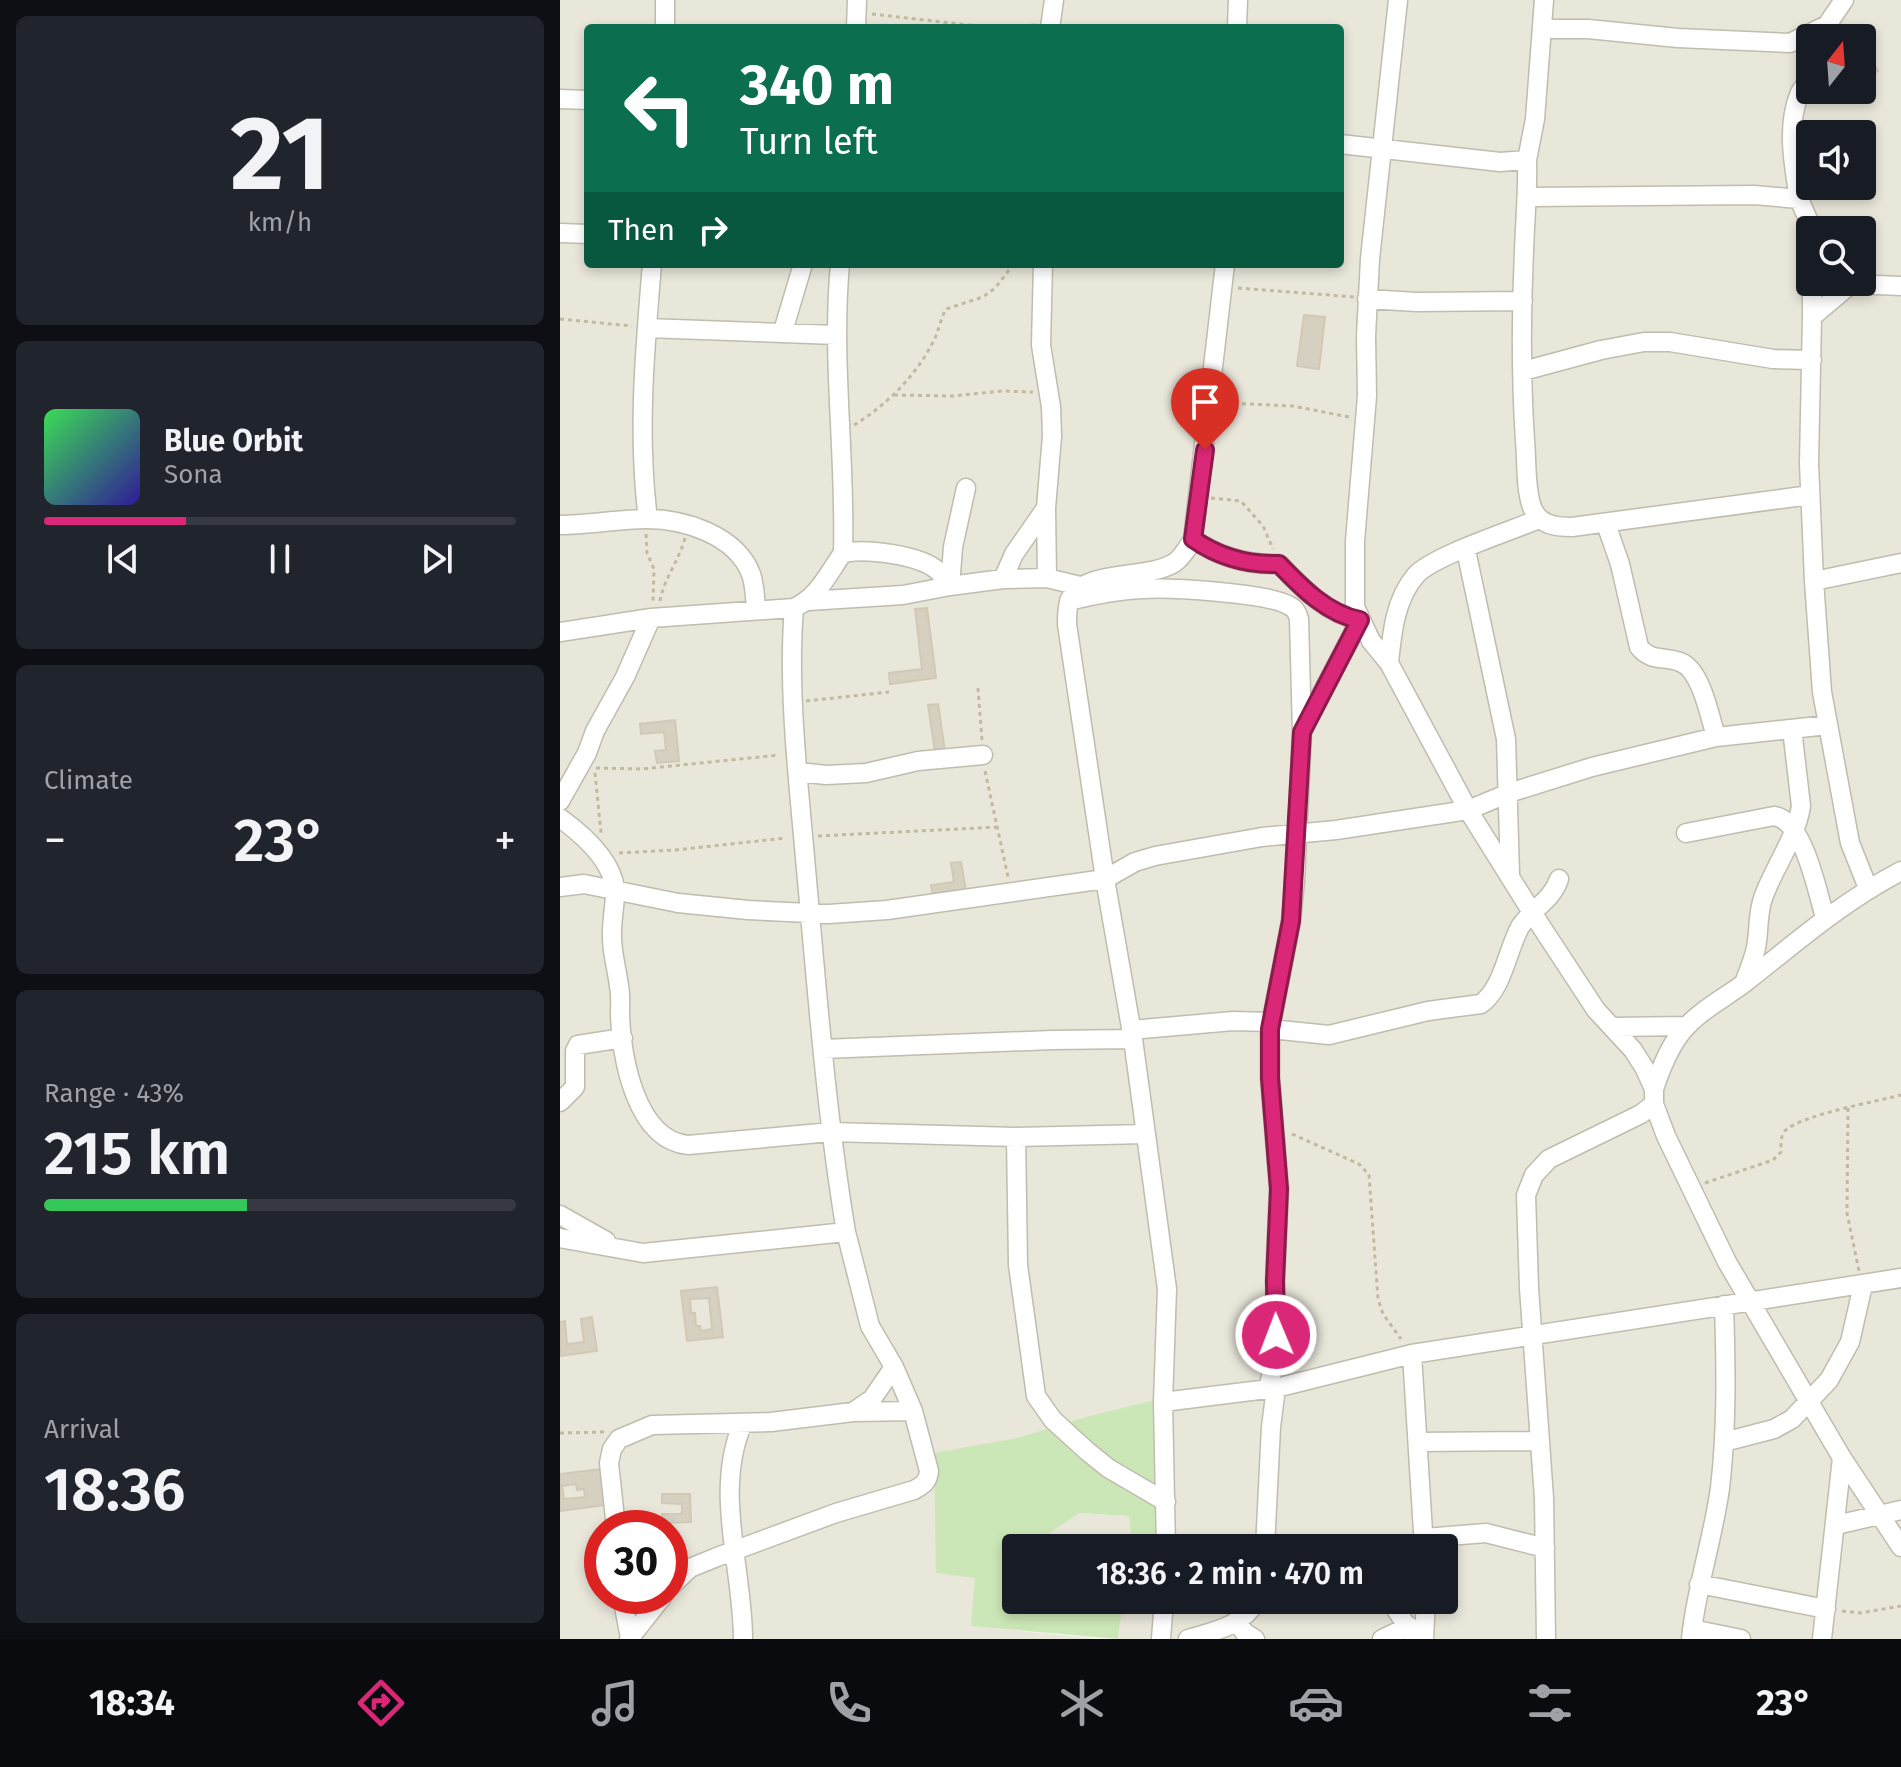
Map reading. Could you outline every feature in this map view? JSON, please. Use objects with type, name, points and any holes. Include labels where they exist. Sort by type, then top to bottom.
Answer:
[{"type":"street","points":[[665,0],[665,24]]},
{"type":"street","points":[[1050,24],[1054,0]]},
{"type":"street","points":[[1237,24],[1238,0]]},
{"type":"street","points":[[1398,0],[1367,299],[1368,371],[1355,541],[1355,607],[1371,641],[1389,663],[1468,810],[1533,914],[1596,1010],[1639,1059],[1666,1136],[1749,1300],[1842,1458],[1901,1547]]},
{"type":"street","points":[[1544,0],[1535,119],[1527,160],[1529,197],[1524,250],[1523,371],[1532,508],[1539,519],[1554,527],[1606,524],[1810,495]]},
{"type":"street","points":[[1828,24],[1844,0]]},
{"type":"street","points":[[1542,29],[1588,29],[1762,44],[1796,41]]},
{"type":"street","points":[[560,99],[584,100]]},
{"type":"street","points":[[1796,180],[1792,130],[1797,104]]},
{"type":"street","points":[[1344,144],[1500,162],[1527,160]]},
{"type":"street","points":[[1529,197],[1754,195],[1796,199]]},
{"type":"street","points":[[560,233],[584,234]]},
{"type":"street","points":[[648,519],[642,458],[652,268]]},
{"type":"street","points":[[783,331],[802,268]]},
{"type":"street","points":[[688,1570],[735,1550],[924,1485],[929,1471],[913,1411],[894,1367],[870,1326],[846,1232],[831,1132],[803,837],[792,634],[801,605],[822,587],[843,553],[844,508],[836,335],[840,268]]},
{"type":"street","points":[[1043,268],[1041,345],[1052,436],[1046,508],[1047,578]]},
{"type":"street","points":[[1166,1534],[1163,1402],[1167,1289],[1132,1034],[1067,624],[1074,593],[1093,581],[1153,572],[1176,562],[1193,539],[1224,268]]},
{"type":"street","points":[[1876,285],[1901,286]]},
{"type":"street","points":[[1812,296],[1810,495],[1822,692],[1850,843],[1868,888]]},
{"type":"street","points":[[1812,317],[1834,296]]},
{"type":"street","points":[[1367,299],[1523,301]]},
{"type":"street","points":[[647,328],[836,335]]},
{"type":"street","points":[[1523,371],[1644,342],[1670,342],[1773,359],[1812,360]]},
{"type":"street","points":[[950,586],[956,526],[966,488]]},
{"type":"street","points":[[1003,579],[1014,554],[1046,508]]},
{"type":"street","points":[[560,525],[648,519],[692,526],[729,545],[742,557],[752,575],[756,610]]},
{"type":"street","points":[[1389,663],[1392,626],[1415,576],[1434,561],[1539,519]]},
{"type":"street","points":[[1606,524],[1620,564],[1639,647],[1653,659],[1683,662],[1691,669],[1716,737]]},
{"type":"street","points":[[1193,539],[1225,555],[1257,564],[1279,564],[1311,596],[1341,614],[1360,620]]},
{"type":"street","points":[[1466,550],[1506,739],[1510,877]]},
{"type":"street","points":[[843,553],[886,552],[909,559],[936,569],[950,586]]},
{"type":"street","points":[[1814,581],[1901,563]]},
{"type":"street","points":[[560,632],[655,617],[903,595],[1003,579],[1047,578],[1074,593],[1144,588],[1191,590],[1272,600],[1289,605],[1297,612],[1302,732],[1291,921],[1271,1026],[1273,1127],[1279,1189],[1275,1281],[1277,1352],[1272,1388],[1266,1534]]},
{"type":"street","points":[[564,792],[587,753],[602,716],[655,617]]},
{"type":"street","points":[[1302,732],[1360,620]]},
{"type":"street","points":[[560,887],[584,884],[678,903],[748,910],[810,913],[887,910],[1105,879],[1135,862],[1155,856],[1468,810],[1509,793],[1592,767],[1716,737],[1828,725]]},
{"type":"street","points":[[1744,983],[1756,950],[1764,896],[1794,832],[1801,806],[1792,729]]},
{"type":"street","points":[[799,772],[826,775],[866,773],[918,761],[983,755]]},
{"type":"street","points":[[1686,833],[1781,817],[1794,832],[1810,864],[1825,917]]},
{"type":"street","points":[[560,818],[604,858],[615,890],[612,942],[625,1057],[640,1107],[650,1126],[667,1139],[688,1145],[831,1132],[1016,1137],[1146,1134]]},
{"type":"street","points":[[1546,1639],[1545,1548],[1526,1195],[1534,1175],[1549,1159],[1641,1114],[1654,1097],[1661,1069],[1686,1026],[1825,917],[1868,888],[1901,871]]},
{"type":"street","points":[[823,1049],[1132,1034],[1233,1021],[1329,1035],[1428,1011],[1481,1004],[1494,988],[1523,922],[1551,896],[1559,879]]},
{"type":"street","points":[[1613,1027],[1686,1026]]},
{"type":"street","points":[[560,1102],[575,1087],[575,1051],[578,1045],[623,1038]]},
{"type":"street","points":[[1016,1137],[1018,1265],[1036,1396],[1053,1420],[1087,1451],[1166,1502]]},
{"type":"street","points":[[560,1215],[621,1250]]},
{"type":"street","points":[[560,1238],[643,1253],[846,1232]]},
{"type":"street","points":[[1163,1402],[1272,1388],[1412,1354],[1533,1333],[1901,1278]]},
{"type":"street","points":[[1724,1442],[1774,1429],[1792,1419],[1809,1401],[1841,1362],[1850,1342],[1863,1285]]},
{"type":"street","points":[[1724,1305],[1724,1442],[1714,1522],[1691,1634],[1741,1639]]},
{"type":"street","points":[[1412,1354],[1423,1534]]},
{"type":"street","points":[[853,1412],[872,1399],[894,1367]]},
{"type":"street","points":[[614,1510],[609,1463],[612,1449],[619,1439],[652,1425],[743,1423],[853,1412],[913,1411]]},
{"type":"street","points":[[743,1423],[730,1463],[743,1639]]},
{"type":"street","points":[[1418,1442],[1540,1441]]},
{"type":"street","points":[[1822,1639],[1842,1458]]},
{"type":"street","points":[[1836,1525],[1901,1510]]},
{"type":"street","points":[[1458,1538],[1486,1533],[1545,1548]]},
{"type":"street","points":[[1699,1584],[1826,1609]]},
{"type":"street","points":[[625,1614],[629,1638]]},
{"type":"street","points":[[629,1638],[648,1614]]},
{"type":"street","points":[[1161,1639],[1163,1614]]},
{"type":"street","points":[[1188,1639],[1238,1622],[1247,1614]]},
{"type":"street","points":[[1382,1639],[1412,1633],[1399,1614]]},
{"type":"street","points":[[1424,1639],[1425,1614]]},
{"type":"street","points":[[1238,1622],[1244,1632],[1255,1639]]},
{"type":"path","points":[[857,14],[956,24]]},
{"type":"path","points":[[841,434],[877,411],[894,395],[929,349],[946,309],[983,297],[995,288],[1011,268]]},
{"type":"path","points":[[1222,287],[1367,299]]},
{"type":"path","points":[[560,319],[647,328]]},
{"type":"path","points":[[894,395],[952,396],[1018,391],[1049,395]]},
{"type":"path","points":[[1210,401],[1293,406],[1365,420]]},
{"type":"path","points":[[1200,499],[1223,497],[1241,501],[1263,526],[1279,564]]},
{"type":"path","points":[[648,519],[646,547],[654,577],[655,617]]},
{"type":"path","points":[[655,617],[663,588],[692,526]]},
{"type":"path","points":[[978,688],[983,755],[1010,893]]},
{"type":"path","points":[[794,701],[889,692]]},
{"type":"path","points":[[564,792],[594,769],[642,769],[798,753]]},
{"type":"path","points":[[594,769],[604,858],[803,837],[998,827]]},
{"type":"path","points":[[1691,1188],[1773,1160],[1781,1152],[1784,1132],[1788,1128],[1901,1095]]},
{"type":"path","points":[[1848,1108],[1845,1165],[1847,1213],[1863,1285]]},
{"type":"path","points":[[1273,1127],[1365,1167],[1369,1175],[1378,1299],[1383,1314],[1412,1354]]},
{"type":"path","points":[[1826,1609],[1860,1613],[1901,1606]]},
{"type":"shaded area","points":[[560,0],[1901,0],[1901,1639],[1118,1639],[1121,1614],[1458,1614],[1458,1534],[1158,1534],[1086,1417],[1017,1438],[975,1578],[972,1626],[1097,1639],[560,1639]]},
{"type":"shaded area","points":[[1078,1513],[1129,1516],[1131,1534],[1048,1534]]},
{"type":"green space","points":[[1155,1400],[1166,1534],[1131,1534],[1129,1516],[1079,1513],[1048,1534],[1002,1534],[1002,1614],[1121,1614],[1118,1639],[971,1626],[975,1578],[936,1573],[934,1453],[1017,1438]]},
{"type":"building","points":[[1304,315],[1325,317],[1319,369],[1297,366]]},
{"type":"building","points":[[927,608],[936,678],[890,684],[889,673],[922,669],[915,609]]},
{"type":"building","points":[[938,704],[945,751],[935,752],[928,705]]},
{"type":"building","points":[[675,720],[679,761],[657,763],[655,751],[666,750],[664,732],[641,734],[640,724]]},
{"type":"building","points":[[961,862],[966,891],[933,896],[931,885],[954,882],[951,863]]},
{"type":"building","points":[[717,1287],[723,1337],[687,1341],[681,1291]],"holes":[[[709,1298],[712,1329],[701,1331],[700,1326],[696,1326],[690,1299]]]},
{"type":"building","points":[[592,1317],[597,1351],[560,1356],[560,1322],[565,1321],[567,1344],[584,1342],[581,1319]]},
{"type":"building","points":[[601,1469],[606,1505],[560,1511],[560,1474]],"holes":[[[576,1484],[577,1490],[584,1489],[585,1497],[564,1499],[562,1486]]]},
{"type":"building","points":[[662,1494],[690,1494],[691,1522],[688,1522],[688,1510],[682,1510],[682,1504],[662,1503]]},
{"type":"route","points":[[1205,450],[1193,539],[1225,555],[1257,564],[1279,564],[1311,596],[1341,614],[1360,620],[1302,732],[1291,921],[1270,1029],[1270,1078],[1279,1189],[1276,1335]]}]
